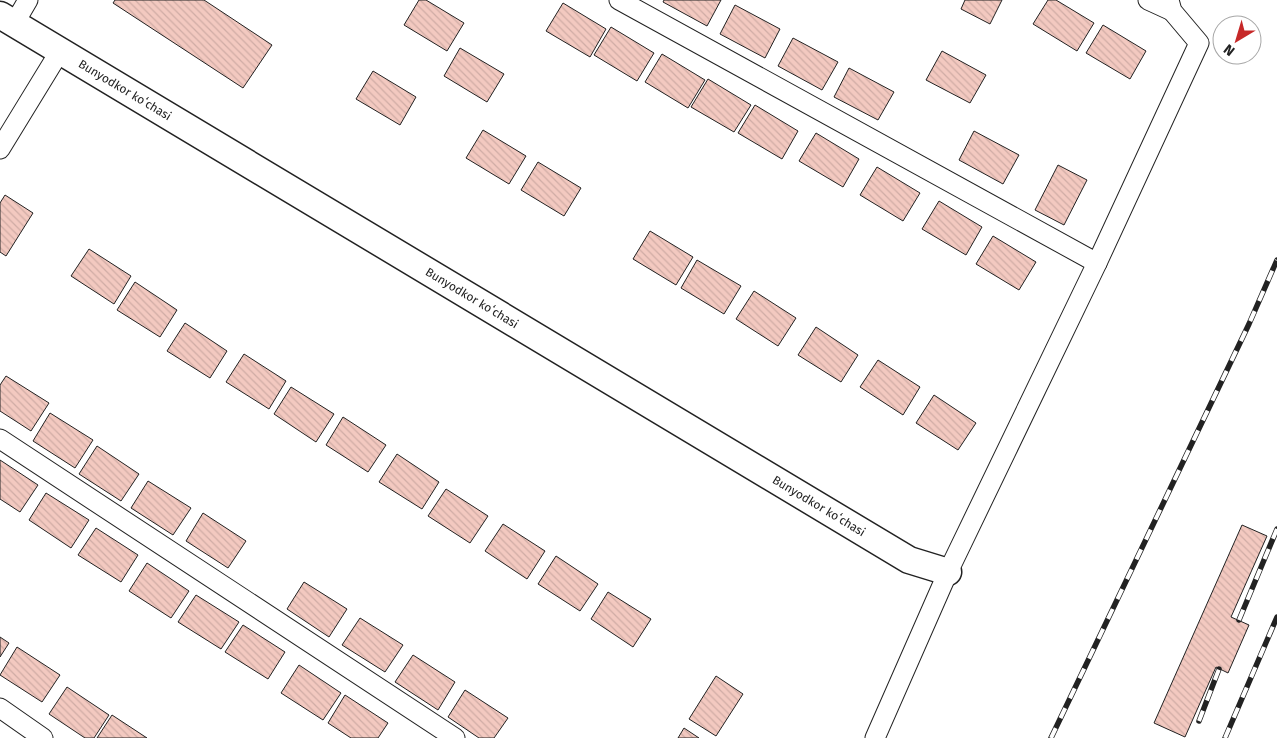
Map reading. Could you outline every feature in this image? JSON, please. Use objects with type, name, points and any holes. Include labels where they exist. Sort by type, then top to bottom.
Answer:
[{"type":"main road","name":"Bunyodkor koʻchasi","points":[[7,20],[908,560],[948,572]]},
{"type":"street","points":[[7,20],[28,0]]},
{"type":"street","points":[[619,0],[1097,263]]},
{"type":"street","points":[[875,738],[948,572],[1097,263],[1199,42],[1170,6],[1148,0]]},
{"type":"street","points":[[0,149],[60,51]]},
{"type":"street","points":[[0,439],[455,738]]},
{"type":"street","points":[[0,708],[43,738]]},
{"type":"building","points":[[115,0],[204,0],[272,45],[243,88],[113,3]]},
{"type":"building","points":[[419,0],[426,0],[464,23],[447,51],[404,25]]},
{"type":"building","points":[[664,0],[721,0],[707,26],[663,2]]},
{"type":"building","points":[[965,0],[1002,0],[990,24],[961,9]]},
{"type":"building","points":[[1048,0],[1056,0],[1094,23],[1077,51],[1033,24]]},
{"type":"building","points":[[563,3],[606,29],[590,57],[546,31]]},
{"type":"building","points":[[735,5],[780,29],[765,58],[720,34]]},
{"type":"building","points":[[1103,25],[1146,51],[1130,79],[1086,53]]},
{"type":"building","points":[[611,27],[654,53],[637,81],[594,55]]},
{"type":"building","points":[[793,38],[838,62],[822,90],[778,66]]},
{"type":"building","points":[[460,48],[504,74],[487,102],[444,76]]},
{"type":"building","points":[[942,51],[986,75],[970,103],[926,80]]},
{"type":"building","points":[[662,54],[705,80],[688,108],[645,82]]},
{"type":"building","points":[[849,68],[894,92],[878,120],[834,97]]},
{"type":"building","points":[[373,71],[416,97],[400,125],[356,99]]},
{"type":"building","points":[[708,79],[751,105],[734,132],[691,107]]},
{"type":"building","points":[[755,105],[798,131],[782,159],[738,133]]},
{"type":"building","points":[[483,130],[526,156],[509,184],[466,158]]},
{"type":"building","points":[[974,131],[1019,155],[1003,184],[959,160]]},
{"type":"building","points":[[816,133],[859,159],[843,187],[799,161]]},
{"type":"building","points":[[538,162],[581,188],[564,216],[521,190]]},
{"type":"building","points":[[1058,165],[1087,180],[1064,225],[1035,210]]},
{"type":"building","points":[[877,167],[920,193],[903,221],[860,195]]},
{"type":"building","points":[[5,195],[33,213],[6,256],[0,252],[0,203]]},
{"type":"building","points":[[939,201],[982,227],[966,255],[922,229]]},
{"type":"building","points":[[650,231],[693,257],[676,285],[633,259]]},
{"type":"building","points":[[993,236],[1036,262],[1019,290],[976,264]]},
{"type":"building","points":[[89,249],[131,276],[114,304],[71,276]]},
{"type":"building","points":[[697,260],[741,286],[724,314],[681,288]]},
{"type":"building","points":[[135,282],[177,310],[160,337],[117,310]]},
{"type":"building","points":[[754,291],[796,318],[778,346],[736,319]]},
{"type":"building","points":[[185,323],[227,351],[210,378],[167,351]]},
{"type":"building","points":[[816,327],[858,355],[841,382],[798,355]]},
{"type":"building","points":[[244,354],[286,381],[269,409],[226,382]]},
{"type":"building","points":[[878,360],[920,387],[903,415],[860,387]]},
{"type":"building","points":[[6,376],[49,403],[31,431],[0,411],[0,385]]},
{"type":"building","points":[[291,387],[334,414],[316,442],[274,414]]},
{"type":"building","points":[[934,395],[976,423],[958,450],[916,423]]},
{"type":"building","points":[[50,413],[93,440],[75,468],[33,441]]},
{"type":"building","points":[[343,417],[386,445],[368,472],[326,445]]},
{"type":"building","points":[[97,446],[139,474],[121,501],[79,474]]},
{"type":"building","points":[[397,454],[439,482],[422,509],[379,482]]},
{"type":"building","points":[[0,460],[38,485],[20,512],[0,499]]},
{"type":"building","points":[[148,481],[191,508],[173,535],[131,508]]},
{"type":"building","points":[[446,489],[488,516],[470,543],[428,516]]},
{"type":"building","points":[[46,493],[89,520],[71,548],[29,520]]},
{"type":"building","points":[[203,513],[246,541],[228,568],[186,541]]},
{"type":"building","points":[[503,524],[545,551],[527,579],[485,551]]},
{"type":"building","points":[[1242,525],[1267,536],[1231,617],[1249,625],[1228,673],[1216,667],[1185,737],[1154,723]]},
{"type":"building","points":[[96,528],[138,555],[121,582],[78,555]]},
{"type":"building","points":[[556,556],[598,584],[580,611],[538,584]]},
{"type":"building","points":[[147,563],[189,591],[171,618],[129,591]]},
{"type":"building","points":[[304,582],[347,609],[329,637],[287,609]]},
{"type":"building","points":[[608,592],[651,619],[633,647],[591,619]]},
{"type":"building","points":[[196,595],[239,622],[221,649],[178,622]]},
{"type":"building","points":[[360,618],[403,645],[385,672],[342,645]]},
{"type":"building","points":[[243,625],[285,652],[268,679],[225,652]]},
{"type":"building","points":[[0,637],[9,643],[0,657]]},
{"type":"building","points":[[17,647],[60,675],[42,702],[0,675]]},
{"type":"building","points":[[413,655],[455,682],[438,710],[395,682]]},
{"type":"building","points":[[299,665],[341,693],[323,720],[281,693]]},
{"type":"building","points":[[716,676],[743,694],[716,736],[689,719]]},
{"type":"building","points":[[67,687],[109,715],[94,738],[85,738],[49,714]]},
{"type":"building","points":[[465,690],[508,718],[494,738],[479,738],[448,717]]},
{"type":"building","points":[[345,695],[388,723],[378,738],[351,738],[328,723]]},
{"type":"building","points":[[112,715],[147,738],[97,738]]},
{"type":"building","points":[[684,728],[699,738],[678,738]]},
{"type":"railway","points":[[1051,738],[1249,324],[1277,260]]},
{"type":"railway","points":[[1239,620],[1277,529]]},
{"type":"railway","points":[[1225,738],[1277,617]]},
{"type":"railway","points":[[1199,721],[1219,669]]}]
